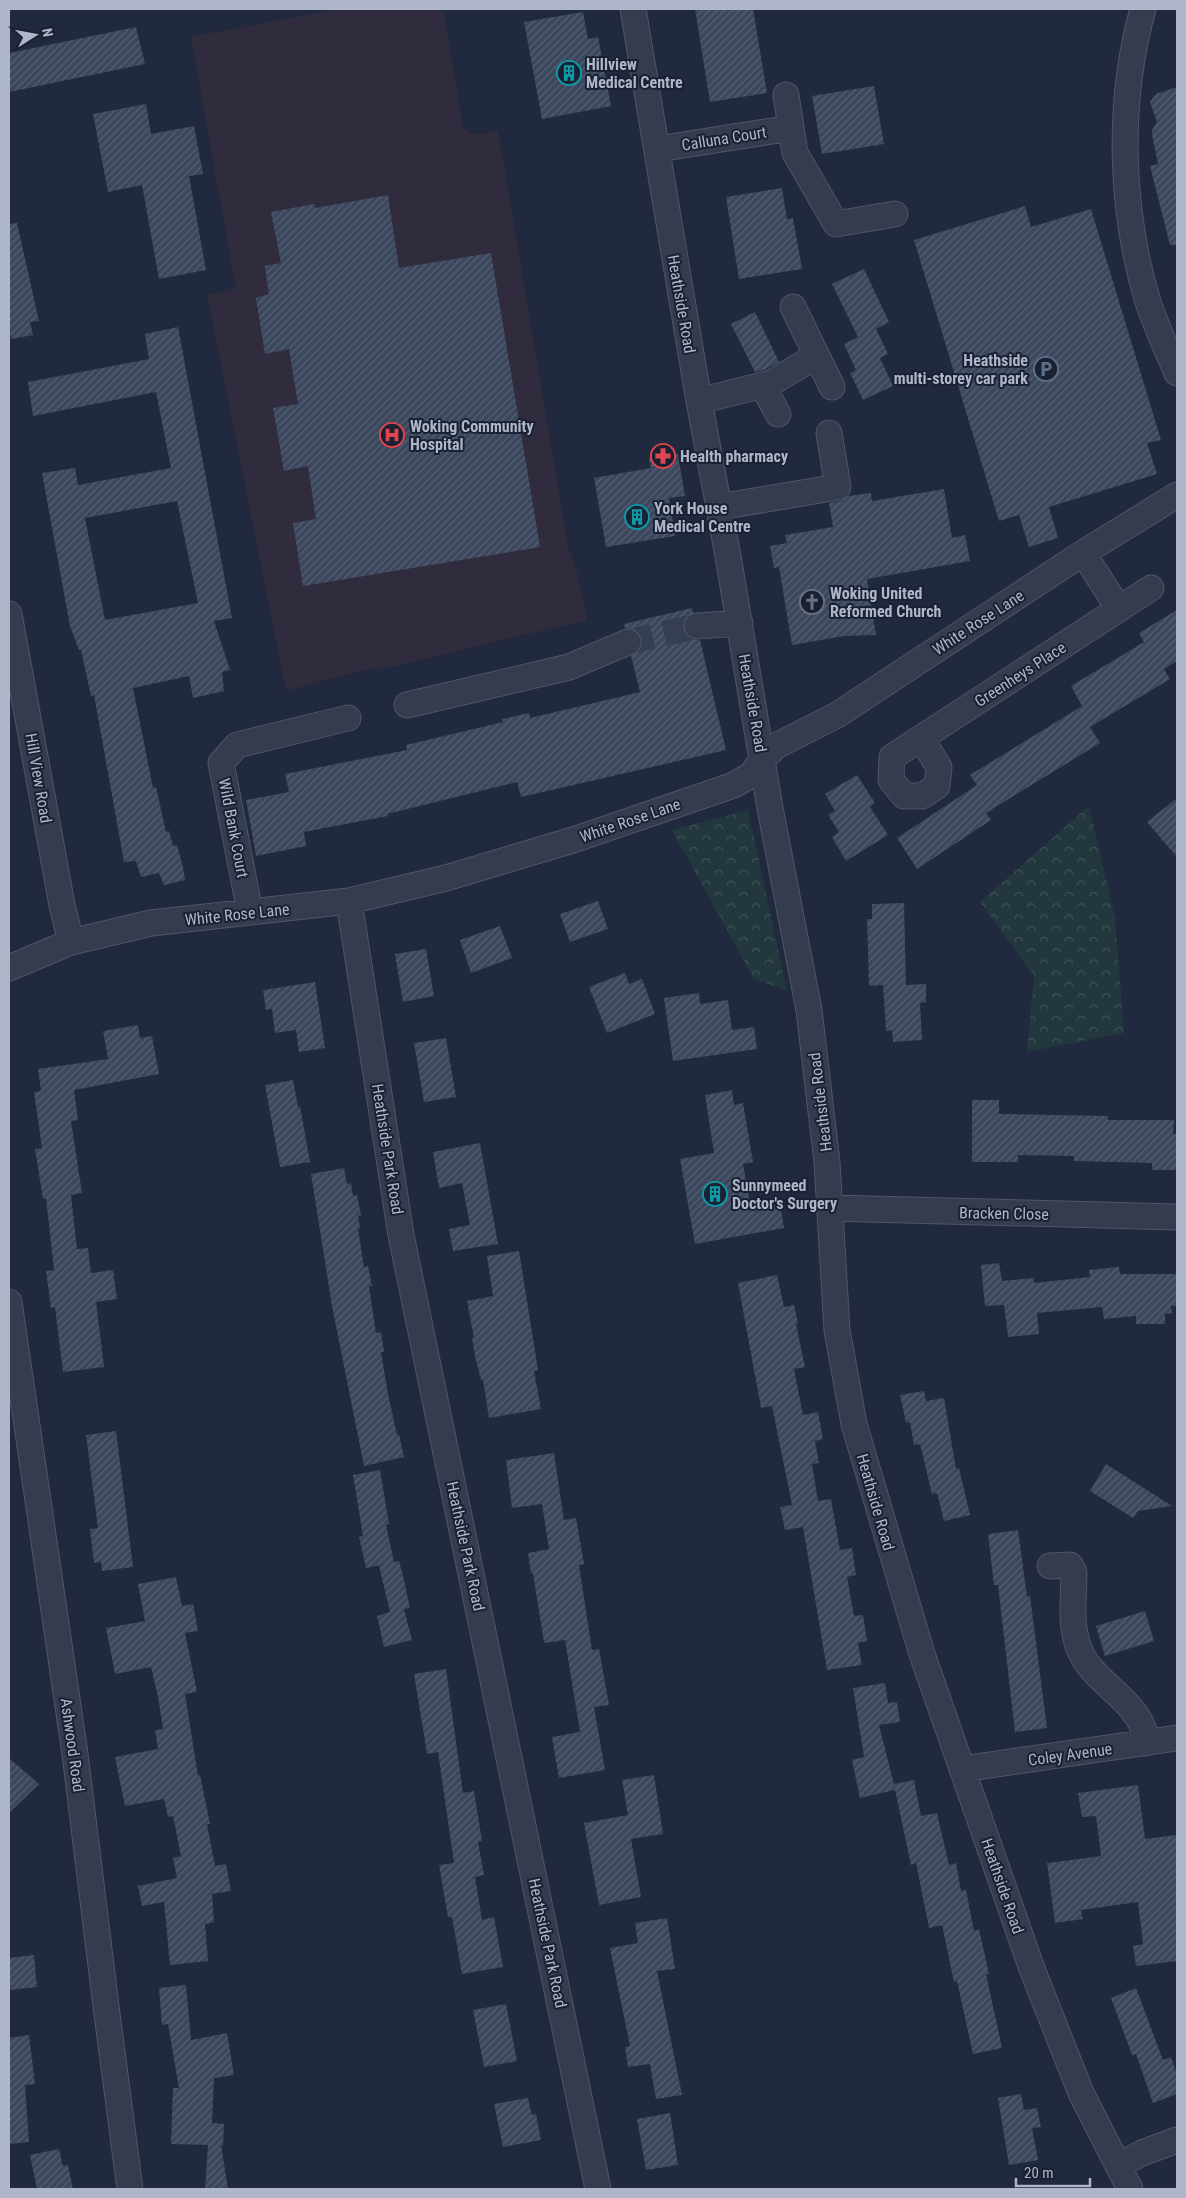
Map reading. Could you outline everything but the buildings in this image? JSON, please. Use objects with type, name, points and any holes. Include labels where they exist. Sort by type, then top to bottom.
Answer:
[{"type":"street","name":"Heathside Road","points":[[633,9],[762,760],[809,1010],[826,1153],[837,1330],[854,1424],[922,1654],[1056,2033],[1081,2093],[1130,2189]]},
{"type":"street","points":[[1143,9],[1134,48],[1128,96],[1126,173],[1131,225],[1148,301],[1177,373]]},
{"type":"street","points":[[786,95],[795,153],[836,224],[895,214]]},
{"type":"street","name":"Calluna Court","points":[[658,149],[791,128]]},
{"type":"street","points":[[793,307],[832,387]]},
{"type":"street","points":[[699,401],[763,386],[816,356]]},
{"type":"street","points":[[763,386],[778,414]]},
{"type":"street","points":[[719,507],[838,487],[829,433]]},
{"type":"street","name":"White Rose Lane","points":[[9,968],[72,942],[151,923],[349,901],[446,878],[573,840],[734,785],[751,775],[776,746],[837,715],[1083,553],[1177,495]]},
{"type":"street","points":[[1083,553],[1119,609]]},
{"type":"street","name":"Greenheys Place","points":[[921,738],[1152,588]]},
{"type":"street","name":"Hill View Road","points":[[9,614],[62,905],[72,942]]},
{"type":"street","points":[[697,626],[740,624]]},
{"type":"street","points":[[407,705],[569,667],[628,642]]},
{"type":"street","name":"Wild Bank Court","points":[[250,912],[221,762],[236,745],[348,718]]},
{"type":"street","name":"Heathside Park Road","points":[[349,901],[401,1235],[598,2189]]},
{"type":"street","name":"Bracken Close","points":[[830,1208],[1177,1217]]},
{"type":"street","name":"Ashwood Road","points":[[9,1302],[75,1754],[106,2014],[130,2189]]},
{"type":"street","points":[[1050,1566],[1070,1565],[1074,1572],[1072,1621],[1081,1653],[1100,1677],[1135,1714],[1144,1728],[1145,1743]]},
{"type":"street","name":"Coley Avenue","points":[[962,1769],[1177,1738]]},
{"type":"street","points":[[1118,2166],[1142,2153],[1177,2140]]},
{"type":"shaded area","name":"Woking Community Hospital","points":[[327,9],[443,9],[463,129],[474,135],[498,131],[568,546],[577,572],[587,620],[377,670],[372,668],[286,691],[207,295],[236,289],[191,37],[327,11]]},
{"type":"green space","points":[[1089,806],[1115,917],[1124,1033],[1027,1052],[1034,976],[980,902]]},
{"type":"green space","points":[[748,810],[787,991],[753,978],[672,830]]},
{"type":"tunnel","points":[[628,642],[697,626]]},
{"type":"place","name":"Hillview Medical Centre","points":[[569,73]]},
{"type":"place","name":"Heathside multi-storey car park","points":[[1046,369]]},
{"type":"place","name":"Woking Community Hospital","points":[[392,435]]},
{"type":"place","name":"Health pharmacy","points":[[663,456]]},
{"type":"place","name":"York House Medical Centre","points":[[637,517]]},
{"type":"place","name":"Woking United Reformed Church","points":[[812,602]]},
{"type":"place","name":"Sunnymeed Doctor's Surgery","points":[[715,1194]]}]
